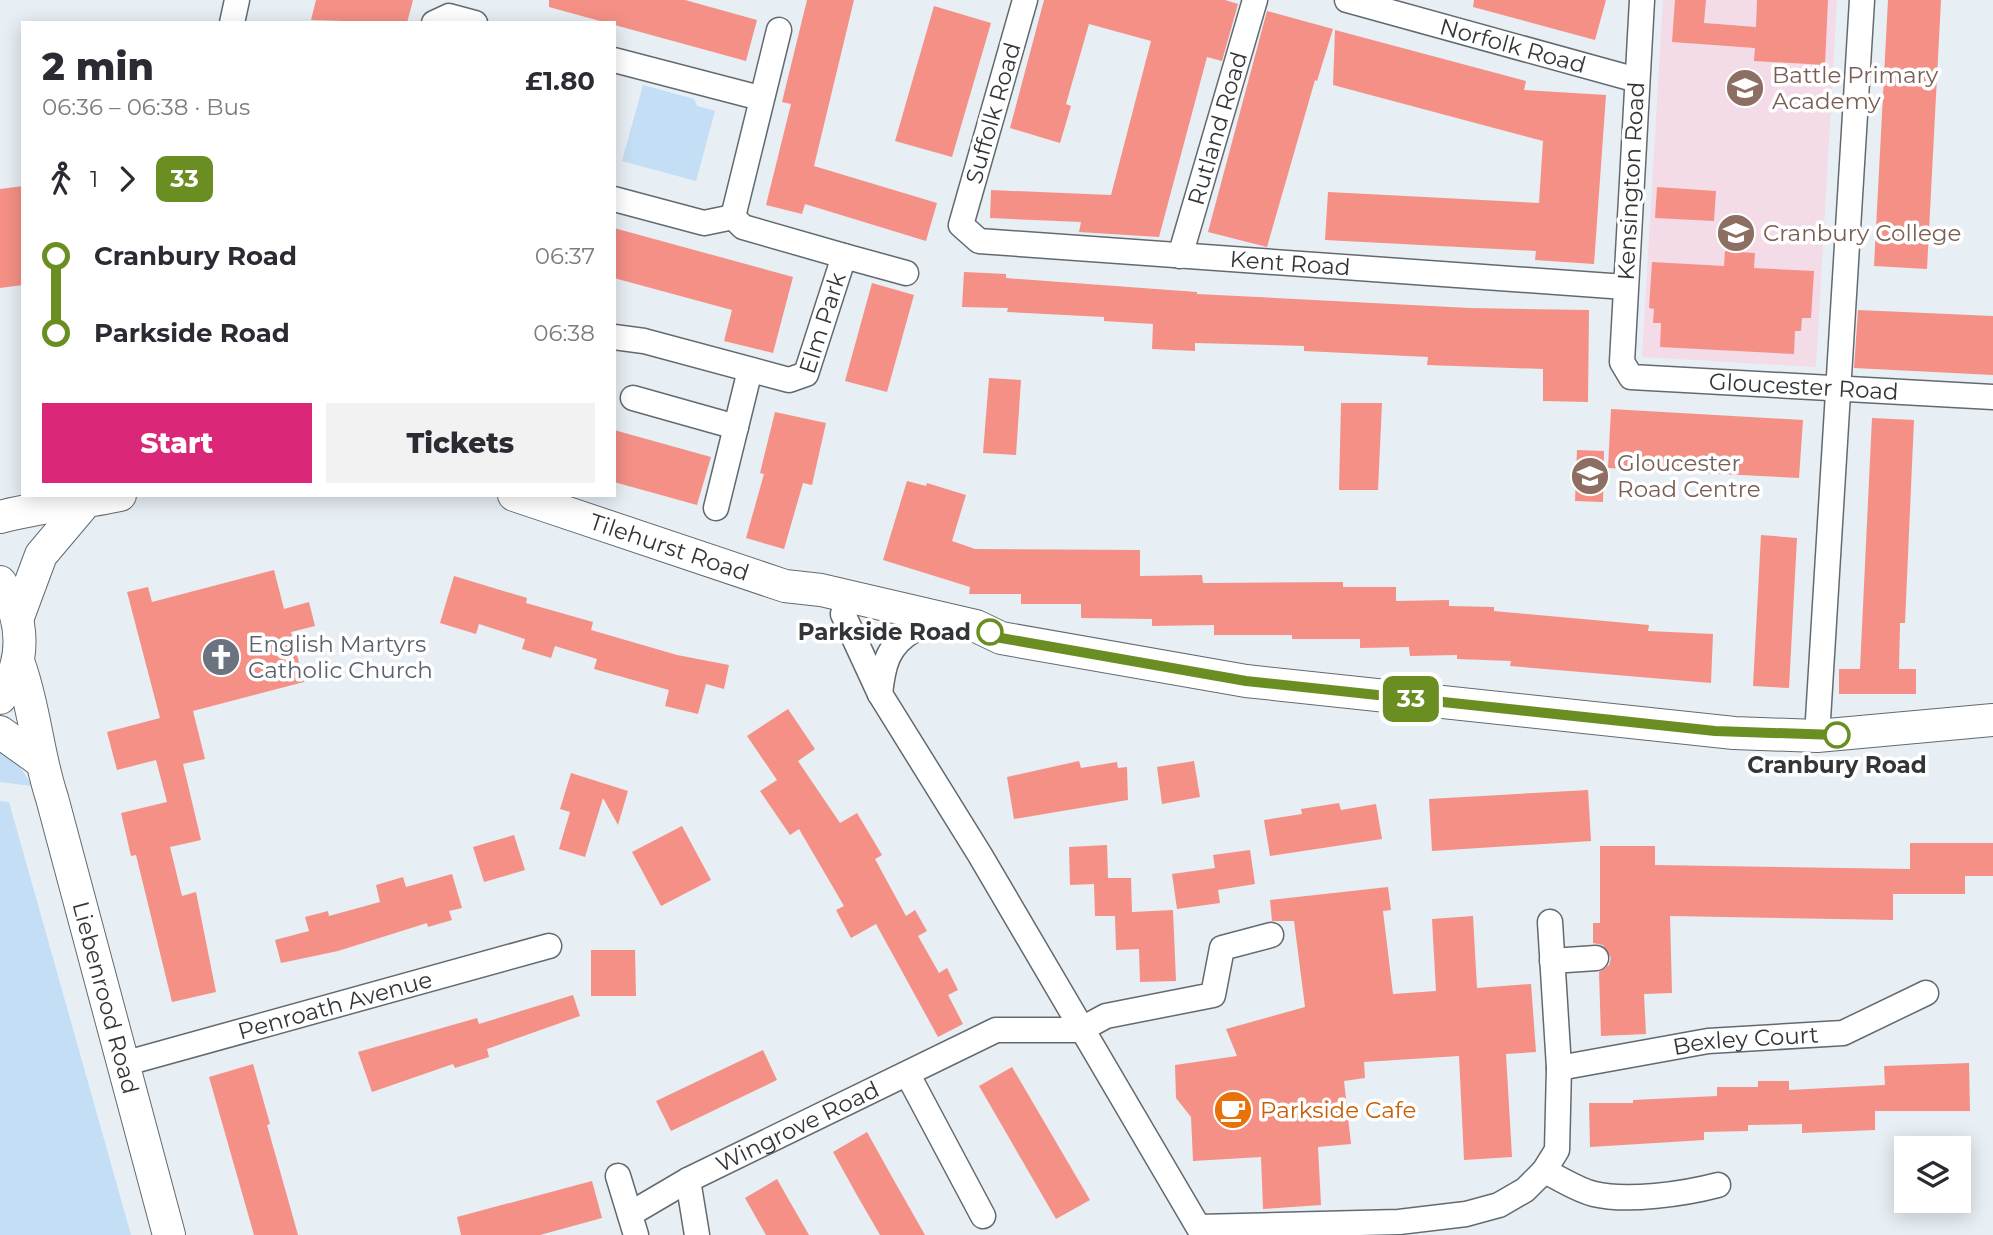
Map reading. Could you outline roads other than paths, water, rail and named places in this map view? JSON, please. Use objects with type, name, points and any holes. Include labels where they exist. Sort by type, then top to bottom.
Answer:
[{"type":"street","points":[[232,21],[237,0]]},
{"type":"street","name":"Suffolk Road","points":[[961,225],[1025,0]]},
{"type":"street","name":"Rutland Road","points":[[1180,256],[1255,0]]},
{"type":"street","name":"Norfolk Road","points":[[1347,0],[1637,80]]},
{"type":"street","name":"Kensington Road","points":[[1622,362],[1642,0]]},
{"type":"street","points":[[1817,736],[1862,0]]},
{"type":"street","points":[[438,21],[449,16],[468,21]]},
{"type":"street","points":[[616,200],[704,223],[733,217],[760,98],[779,30]]},
{"type":"street","points":[[616,61],[760,98]]},
{"type":"street","name":"Elm Park","points":[[733,217],[743,227],[906,273]]},
{"type":"street","name":"Kent Road","points":[[961,225],[979,241],[1625,286]]},
{"type":"street","name":"Elm Park","points":[[616,337],[644,341],[789,380],[806,374],[844,256]]},
{"type":"street","name":"Gloucester Road","points":[[1622,362],[1631,377],[1993,397]]},
{"type":"street","points":[[716,508],[750,370]]},
{"type":"street","points":[[633,398],[736,427]]},
{"type":"street","points":[[0,517],[36,507],[84,504],[112,497]]},
{"type":"street","name":"Tilehurst Road","points":[[526,497],[550,501],[785,586],[821,590],[976,626],[1001,638]]},
{"type":"street","points":[[0,698],[10,685],[19,664],[18,617],[41,555],[84,504]]},
{"type":"street","points":[[0,582],[18,617]]},
{"type":"street","name":"Tilehurst Road","points":[[785,586],[813,605],[914,630],[970,640],[1001,638],[1246,681],[1709,731],[1817,736],[1993,720]]},
{"type":"street","points":[[843,614],[880,694],[980,855],[1080,1030],[1201,1231],[1399,1222],[1466,1214],[1499,1205],[1525,1190],[1544,1171],[1557,1150],[1559,1068],[1550,922]]},
{"type":"street","points":[[880,694],[888,653],[900,638],[914,630]]},
{"type":"street","name":"Liebenrood Road","points":[[19,664],[35,716],[40,760],[169,1235]]},
{"type":"street","points":[[0,732],[40,760]]},
{"type":"street","points":[[1080,1030],[1106,1016],[1213,995],[1222,948],[1271,934]]},
{"type":"street","name":"Penroath Avenue","points":[[123,1064],[549,946]]},
{"type":"street","points":[[1552,961],[1596,958]]},
{"type":"street","name":"Bexley Court","points":[[1559,1068],[1708,1041],[1843,1033],[1927,993]]},
{"type":"street","name":"Wingrove Road","points":[[618,1176],[633,1224],[688,1180],[996,1030],[1080,1030]]},
{"type":"street","name":"Wingrove Road","points":[[908,1075],[983,1216]]},
{"type":"street","points":[[1544,1171],[1593,1194],[1616,1196],[1693,1192],[1718,1185]]},
{"type":"street","name":"Wingrove Road","points":[[688,1180],[697,1235]]},
{"type":"place","name":"Battle Primary Academy","points":[[1745,88]]},
{"type":"place","name":"Cranbury College","points":[[1736,233]]},
{"type":"place","name":"Gloucester Road Centre","points":[[1590,476]]},
{"type":"place","name":"Parkside Road","points":[[990,632]]},
{"type":"place","name":"English Martyrs Catholic Church","points":[[221,657]]},
{"type":"place","name":"Cranbury Road","points":[[1837,735]]},
{"type":"place","name":"Parkside Cafe","points":[[1233,1110]]}]
